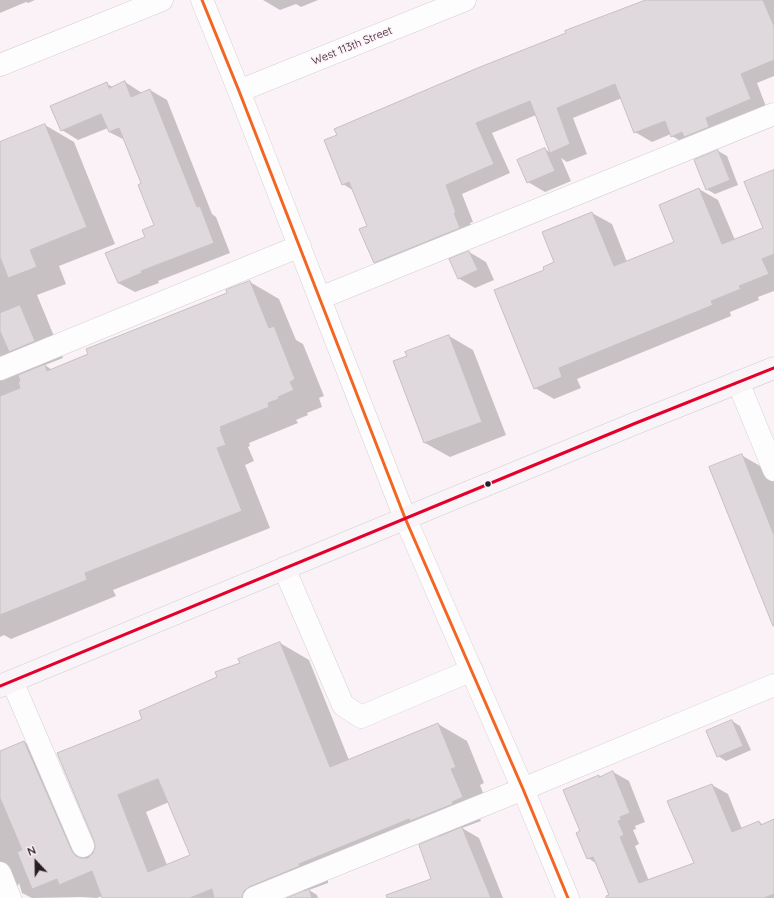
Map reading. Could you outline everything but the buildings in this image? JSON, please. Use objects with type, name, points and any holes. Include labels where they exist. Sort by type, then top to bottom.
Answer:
[{"type":"main road","points":[[6,683],[405,518],[774,368]]},
{"type":"street","points":[[0,65],[162,0]]},
{"type":"street","points":[[202,0],[300,246],[405,518],[472,670],[568,898]]},
{"type":"street","name":"West 113th Street","points":[[239,91],[465,0]]},
{"type":"street","points":[[320,298],[774,114]]},
{"type":"street","points":[[0,369],[300,246]]},
{"type":"street","points":[[738,382],[774,470]]},
{"type":"street","points":[[284,568],[343,705],[361,717],[472,670]]},
{"type":"street","points":[[6,683],[83,846]]},
{"type":"street","points":[[254,898],[774,685]]},
{"type":"street","points":[[0,873],[10,898]]},
{"type":"transit line","points":[[202,0],[239,91],[405,518],[523,789],[568,898]]},
{"type":"transit line","points":[[0,686],[636,423],[774,368]]}]
